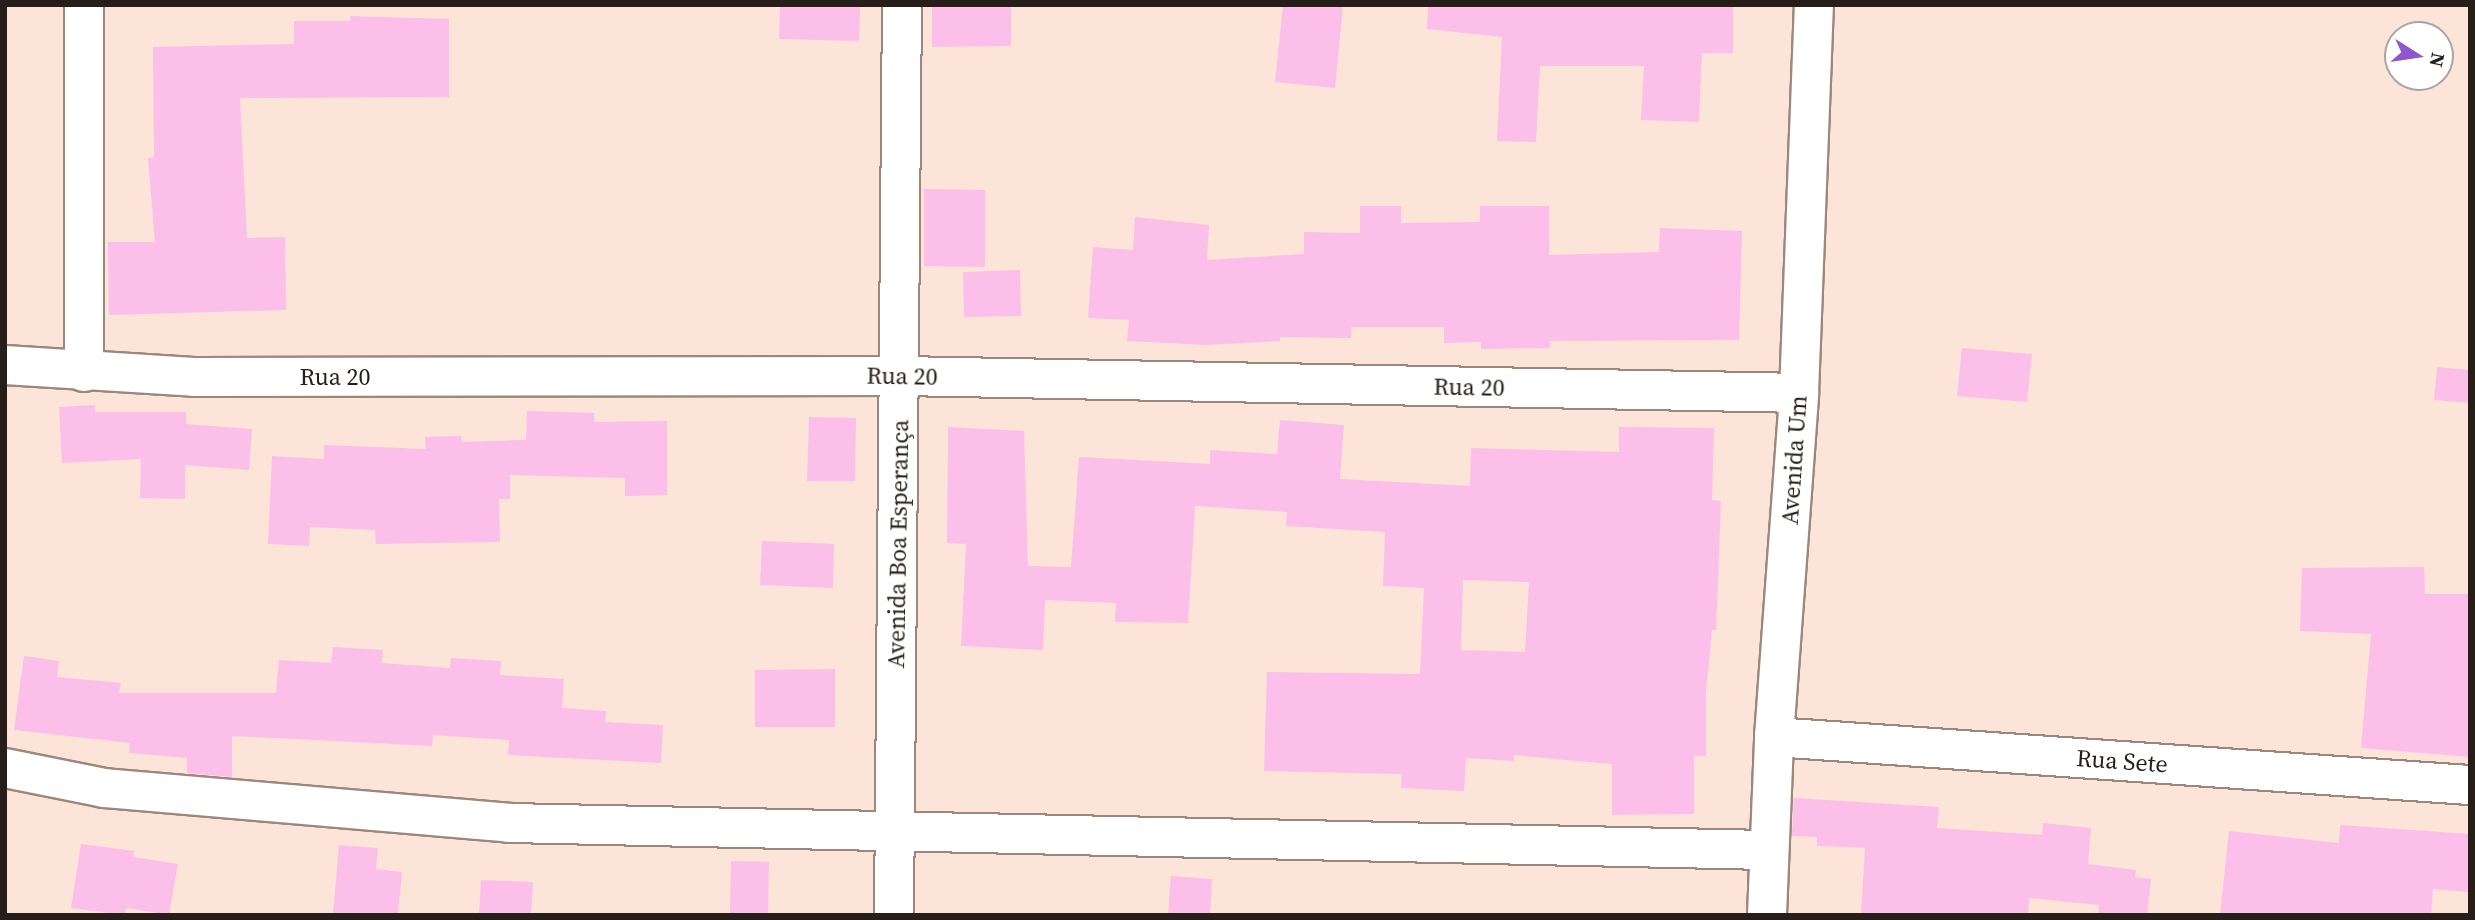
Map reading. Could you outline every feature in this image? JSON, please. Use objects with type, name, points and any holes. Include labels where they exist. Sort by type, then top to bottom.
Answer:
[{"type":"street","points":[[84,5],[84,372]]},
{"type":"street","name":"Avenida Boa Esperança","points":[[894,915],[901,376],[902,5]]},
{"type":"street","name":"Avenida Um","points":[[1767,915],[1774,737],[1799,393],[1814,5]]},
{"type":"street","name":"Rua 20","points":[[5,365],[194,377],[901,376],[1799,393]]},
{"type":"street","name":"Rua Sete","points":[[1774,737],[2470,785]]},
{"type":"street","points":[[5,768],[103,788],[509,823],[893,834],[1769,850]]},
{"type":"building","points":[[780,5],[860,5],[859,41],[779,39]]},
{"type":"building","points":[[932,5],[1011,5],[1011,46],[932,47]]},
{"type":"building","points":[[1283,5],[1343,5],[1335,88],[1275,82]]},
{"type":"building","points":[[1428,5],[1733,5],[1733,53],[1702,53],[1699,122],[1641,120],[1644,66],[1540,66],[1536,142],[1497,141],[1502,37],[1427,29]]},
{"type":"building","points":[[350,16],[449,19],[449,97],[240,98],[247,238],[285,237],[286,310],[109,315],[108,242],[155,242],[148,158],[154,157],[153,47],[294,44],[294,21],[350,21]]},
{"type":"building","points":[[924,189],[985,190],[985,267],[924,266]]},
{"type":"building","points":[[1360,206],[1401,206],[1401,223],[1480,222],[1480,206],[1549,206],[1549,255],[1659,252],[1660,228],[1742,231],[1739,340],[1550,341],[1550,348],[1481,349],[1481,342],[1444,343],[1444,327],[1351,327],[1351,338],[1280,337],[1280,341],[1206,345],[1127,341],[1129,320],[1088,318],[1093,247],[1133,250],[1135,217],[1209,225],[1207,260],[1304,254],[1304,232],[1360,233]]},
{"type":"building","points":[[1020,270],[1021,316],[964,317],[963,272]]},
{"type":"building","points":[[1962,348],[2032,354],[2027,402],[1957,396]]},
{"type":"building","points":[[2437,367],[2470,370],[2470,403],[2434,400]]},
{"type":"building","points":[[95,405],[95,412],[186,412],[186,424],[252,429],[249,470],[185,465],[185,499],[140,498],[141,459],[62,463],[59,407]]},
{"type":"building","points":[[527,411],[594,413],[594,422],[667,421],[667,495],[625,496],[625,478],[510,475],[510,499],[499,499],[500,542],[376,544],[375,530],[310,527],[309,546],[268,544],[272,456],[324,459],[324,445],[426,449],[425,437],[461,436],[462,442],[526,440]]},
{"type":"building","points":[[809,417],[856,418],[855,481],[807,481]]},
{"type":"building","points":[[1280,420],[1344,425],[1340,479],[1470,486],[1471,448],[1619,452],[1619,427],[1714,428],[1712,500],[1721,501],[1716,630],[1712,630],[1706,693],[1706,756],[1694,756],[1694,814],[1612,815],[1612,764],[1514,755],[1514,761],[1466,758],[1464,791],[1401,788],[1402,774],[1264,771],[1267,672],[1420,674],[1424,588],[1383,586],[1385,532],[1286,526],[1287,512],[1195,506],[1188,623],[1115,622],[1116,603],[1045,600],[1043,650],[961,646],[966,544],[947,543],[948,427],[1024,431],[1028,566],[1071,567],[1079,457],[1210,464],[1210,450],[1277,454]],"holes":[[[1463,580],[1529,582],[1525,652],[1461,650]]]},
{"type":"building","points":[[762,541],[834,544],[833,588],[760,585]]},
{"type":"building","points":[[2424,567],[2425,594],[2470,594],[2470,757],[2361,748],[2371,634],[2300,631],[2302,568]]},
{"type":"building","points":[[333,647],[383,650],[382,663],[450,668],[451,658],[501,661],[500,675],[564,679],[562,708],[606,711],[605,722],[663,725],[661,763],[508,755],[509,740],[433,735],[432,746],[232,736],[232,777],[187,773],[187,758],[129,753],[130,743],[14,730],[24,656],[59,661],[57,677],[121,683],[119,693],[276,693],[279,660],[331,663]]},
{"type":"building","points":[[835,669],[835,727],[755,727],[755,670]]},
{"type":"building","points":[[1794,798],[1939,807],[1937,828],[2042,835],[2043,823],[2091,828],[2088,864],[2136,870],[2135,877],[2151,879],[2147,915],[2098,915],[2099,905],[2029,898],[2028,915],[1861,915],[1865,848],[1817,846],[1817,837],[1792,836]]},
{"type":"building","points":[[2340,825],[2470,834],[2468,892],[2433,889],[2431,915],[2220,915],[2229,831],[2339,843]]},
{"type":"building","points":[[81,844],[134,851],[133,857],[178,864],[169,915],[126,908],[125,915],[71,908]]},
{"type":"building","points":[[339,845],[378,848],[376,869],[402,872],[398,915],[333,915]]},
{"type":"building","points":[[731,861],[769,862],[768,913],[730,913]]},
{"type":"building","points":[[1171,876],[1212,879],[1210,915],[1168,915]]},
{"type":"building","points":[[481,880],[533,882],[531,915],[479,915]]}]
